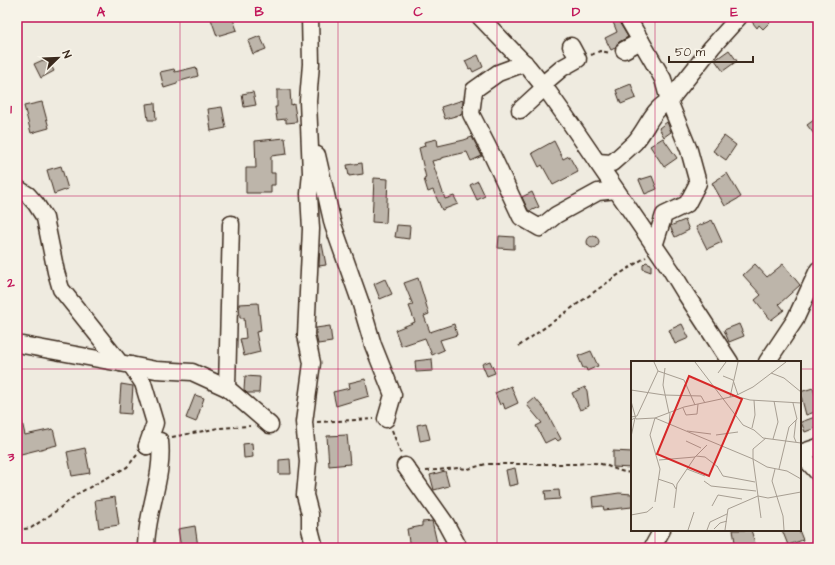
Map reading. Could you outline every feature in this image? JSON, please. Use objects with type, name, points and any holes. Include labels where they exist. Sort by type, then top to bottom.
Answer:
[{"type":"street","points":[[310,17],[311,64],[308,101],[311,173],[309,194],[311,229],[306,335],[312,363],[304,422],[308,462],[305,495],[310,514],[310,529],[315,548]]},
{"type":"street","points":[[480,17],[525,63],[543,86],[671,270],[729,361]]},
{"type":"street","points":[[627,17],[663,79],[669,101],[688,150],[698,183],[687,204],[664,215],[654,246]]},
{"type":"street","points":[[597,162],[612,163],[636,140],[651,117],[669,101],[712,47],[739,17]]},
{"type":"street","points":[[624,50],[641,40]]},
{"type":"street","points":[[520,110],[562,68],[575,52]]},
{"type":"street","points":[[525,63],[498,73],[474,90],[470,114],[490,150],[521,217],[540,228],[556,215],[598,192],[616,190]]},
{"type":"street","points":[[309,119],[333,225],[360,301],[373,345],[393,395],[386,419]]},
{"type":"street","points":[[17,188],[32,200],[45,218],[61,289],[143,383],[155,422],[147,446],[160,441],[161,453],[156,488],[148,523],[146,548]]},
{"type":"street","points":[[227,388],[231,224]]},
{"type":"street","points":[[768,361],[795,320],[818,270]]},
{"type":"street","points":[[17,344],[156,370],[192,372],[227,388],[270,425]]},
{"type":"street","points":[[801,453],[818,447]]},
{"type":"street","points":[[801,454],[818,473]]},
{"type":"street","points":[[405,466],[446,524],[460,548]]},
{"type":"path","points":[[575,52],[600,51],[613,54],[624,50]]},
{"type":"path","points":[[519,346],[615,277],[653,253],[654,246]]},
{"type":"path","points":[[808,548],[818,534]]},
{"type":"building","points":[[217,17],[232,17],[237,30],[217,36],[211,19]]},
{"type":"building","points":[[611,17],[618,17],[619,22],[628,37],[619,42],[615,48],[611,50],[605,38],[617,32]]},
{"type":"building","points":[[748,17],[775,17],[763,29],[759,25],[757,28]]},
{"type":"building","points":[[260,36],[266,49],[253,54],[248,41]]},
{"type":"building","points":[[729,50],[737,61],[723,71],[715,60]]},
{"type":"building","points":[[478,55],[483,67],[473,72],[471,68],[469,69],[465,61]]},
{"type":"building","points":[[43,60],[44,62],[48,60],[54,71],[41,78],[34,64]]},
{"type":"building","points":[[196,67],[198,76],[177,82],[177,84],[164,88],[160,72],[174,69],[175,72]]},
{"type":"building","points":[[631,84],[636,98],[621,104],[616,90]]},
{"type":"building","points":[[277,90],[290,90],[291,105],[294,104],[297,122],[286,123],[286,119],[277,120],[275,107],[277,107]]},
{"type":"building","points":[[253,92],[256,105],[244,107],[242,94]]},
{"type":"building","points":[[463,100],[462,114],[445,119],[441,107]]},
{"type":"building","points":[[42,102],[49,128],[31,133],[24,106]]},
{"type":"building","points":[[155,103],[156,120],[148,120],[146,104]]},
{"type":"building","points":[[222,107],[226,128],[211,131],[208,109]]},
{"type":"building","points":[[818,117],[818,139],[807,125]]},
{"type":"building","points":[[667,122],[671,132],[664,137],[659,128]]},
{"type":"building","points":[[724,136],[736,145],[726,160],[713,151]]},
{"type":"building","points":[[472,137],[482,156],[471,161],[467,152],[432,161],[445,199],[454,196],[458,204],[442,210],[433,190],[428,192],[424,179],[426,178],[419,148],[425,146],[424,142],[437,139],[438,146]]},
{"type":"building","points":[[285,138],[287,154],[271,156],[271,173],[275,173],[275,185],[271,185],[271,193],[246,193],[246,168],[256,168],[255,141]]},
{"type":"building","points":[[663,138],[677,158],[664,167],[650,146]]},
{"type":"building","points":[[554,141],[563,159],[569,156],[578,172],[553,185],[542,165],[539,167],[532,153]]},
{"type":"building","points":[[362,163],[363,174],[349,176],[347,165]]},
{"type":"building","points":[[61,166],[68,189],[54,194],[47,170]]},
{"type":"building","points":[[727,173],[741,197],[725,206],[712,183]]},
{"type":"building","points":[[652,176],[657,189],[645,194],[639,180]]},
{"type":"building","points":[[374,178],[388,179],[386,223],[372,222]]},
{"type":"building","points":[[478,181],[485,196],[477,200],[470,185]]},
{"type":"building","points":[[532,192],[539,207],[530,211],[528,210],[522,197]]},
{"type":"building","points":[[685,220],[689,230],[675,237],[670,226]]},
{"type":"building","points":[[712,220],[722,242],[707,249],[696,227]]},
{"type":"building","points":[[397,225],[410,226],[409,239],[395,237]]},
{"type":"building","points":[[499,236],[514,237],[514,249],[498,248]]},
{"type":"building","points":[[593,236],[597,238],[599,242],[597,246],[593,248],[589,246],[587,242],[589,238]]},
{"type":"building","points":[[322,244],[326,265],[319,266],[320,245]]},
{"type":"building","points":[[646,262],[651,264],[651,272],[643,269],[643,265]]},
{"type":"building","points":[[755,264],[767,277],[783,264],[800,285],[779,304],[784,310],[771,320],[755,300],[761,295],[743,275]]},
{"type":"building","points":[[418,278],[429,314],[424,316],[430,332],[454,324],[457,335],[440,340],[444,350],[432,355],[425,338],[401,346],[395,330],[415,322],[409,306],[413,305],[404,283]]},
{"type":"building","points":[[385,279],[392,294],[380,299],[374,284]]},
{"type":"building","points":[[258,303],[261,331],[256,332],[260,352],[244,356],[240,339],[246,338],[244,318],[240,318],[239,304]]},
{"type":"building","points":[[682,324],[689,338],[675,344],[669,330]]},
{"type":"building","points":[[739,324],[744,336],[729,342],[724,330]]},
{"type":"building","points":[[330,326],[332,342],[318,344],[316,328]]},
{"type":"building","points":[[591,351],[598,366],[587,371],[586,368],[583,368],[578,356]]},
{"type":"building","points":[[432,359],[433,371],[416,372],[415,361]]},
{"type":"building","points":[[490,361],[495,373],[487,376],[482,364]]},
{"type":"building","points":[[245,376],[260,377],[259,393],[247,393],[244,390]]},
{"type":"building","points":[[365,379],[369,396],[336,406],[333,392],[350,388],[349,383]]},
{"type":"building","points":[[121,384],[133,386],[131,414],[119,413]]},
{"type":"building","points":[[511,386],[518,403],[505,409],[503,403],[500,405],[495,393]]},
{"type":"building","points":[[585,387],[589,406],[580,410],[572,393]]},
{"type":"building","points":[[813,388],[818,404],[818,411],[806,415],[801,392]]},
{"type":"building","points":[[195,395],[204,398],[196,422],[186,418]]},
{"type":"building","points":[[535,398],[546,411],[561,439],[558,441],[555,438],[545,443],[536,426],[542,423],[527,405]]},
{"type":"building","points":[[21,417],[25,435],[53,429],[57,445],[17,455],[17,418]]},
{"type":"building","points":[[815,417],[818,427],[805,432],[801,422]]},
{"type":"building","points":[[426,423],[430,439],[420,441],[417,425]]},
{"type":"building","points":[[347,435],[350,464],[329,466],[327,436]]},
{"type":"building","points":[[252,443],[253,457],[244,458],[243,444]]},
{"type":"building","points":[[85,448],[90,473],[72,476],[67,452]]},
{"type":"building","points":[[613,451],[631,452],[631,468],[613,467]]},
{"type":"building","points":[[290,459],[291,474],[279,474],[279,460]]},
{"type":"building","points":[[515,468],[518,484],[509,486],[506,470]]},
{"type":"building","points":[[445,471],[449,486],[434,490],[430,475]]},
{"type":"building","points":[[559,490],[560,499],[546,500],[545,491]]},
{"type":"building","points":[[619,493],[631,494],[631,507],[604,510],[603,506],[593,507],[592,497]]},
{"type":"building","points":[[115,497],[119,525],[99,528],[95,500]]},
{"type":"building","points":[[432,521],[437,543],[410,548],[407,529],[422,526],[422,522]]},
{"type":"building","points":[[195,526],[198,547],[181,548],[178,529]]},
{"type":"building","points":[[733,531],[751,531],[755,543],[754,548],[736,548]]},
{"type":"building","points":[[782,531],[799,531],[803,540],[788,545]]}]
